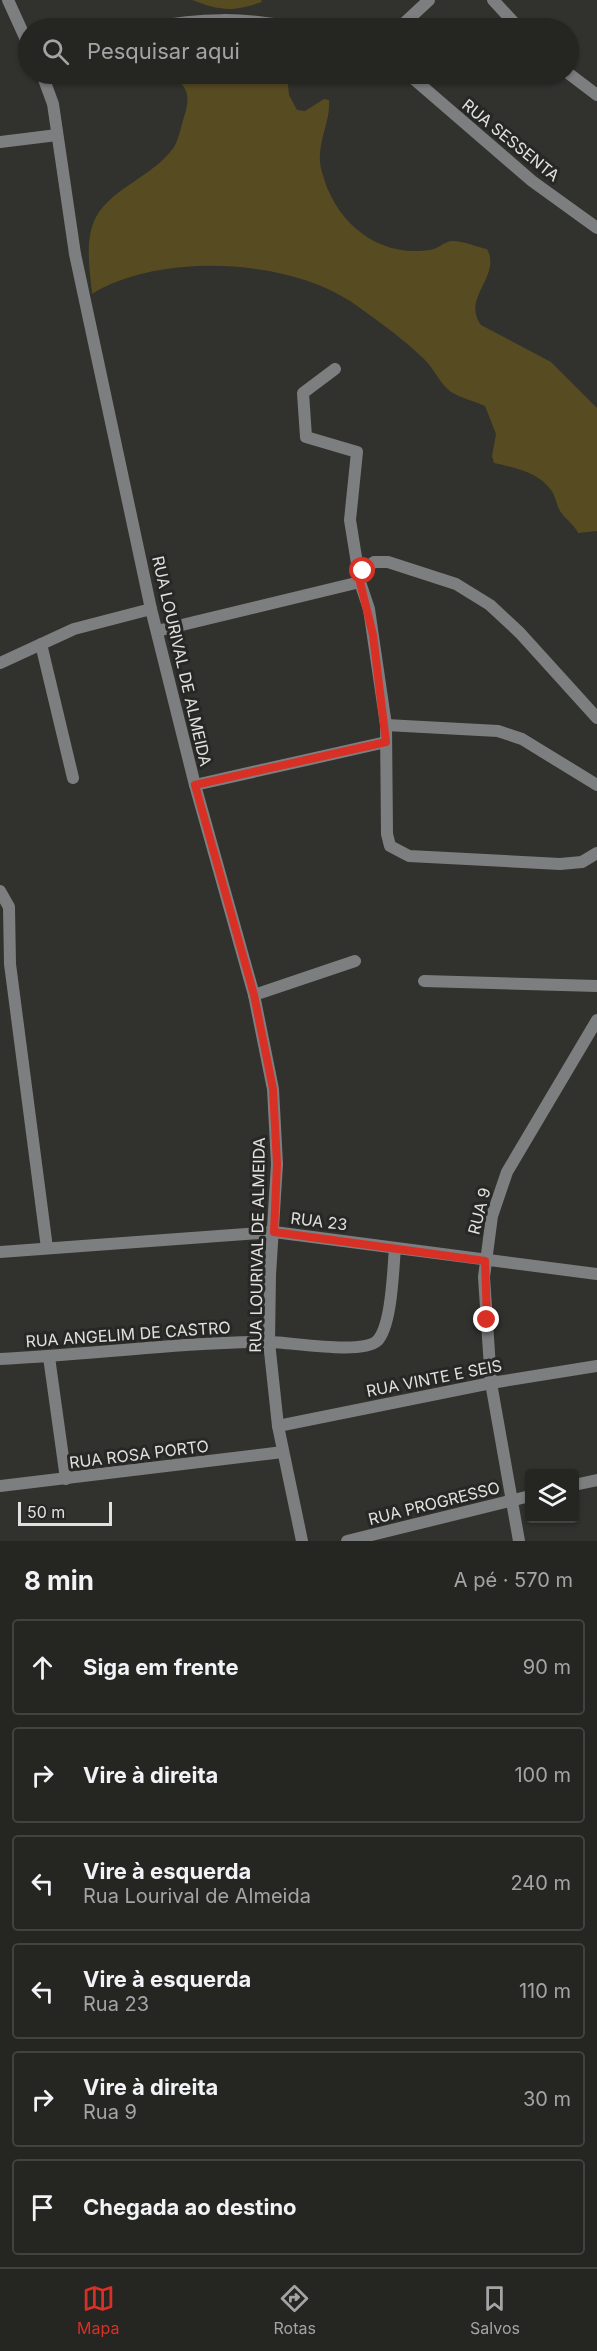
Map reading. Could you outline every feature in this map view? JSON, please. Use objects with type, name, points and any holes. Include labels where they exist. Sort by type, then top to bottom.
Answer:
[{"type":"street","points":[[8,0],[18,22]]},
{"type":"street","points":[[410,18],[429,0]]},
{"type":"street","points":[[493,0],[510,18]]},
{"type":"street","points":[[579,81],[597,95]]},
{"type":"street","name":"RUA LOURIVAL DE ALMEIDA","points":[[46,84],[53,104],[75,254],[151,609],[195,785],[254,995],[273,1089],[277,1164],[270,1275],[269,1342],[278,1426],[302,1541]]},
{"type":"street","name":"RUA SESSENTA","points":[[420,84],[532,181],[597,228]]},
{"type":"street","points":[[0,142],[57,135]]},
{"type":"street","points":[[336,369],[303,393],[306,437],[357,452],[350,520],[360,582],[369,609],[386,725],[387,834],[390,846],[398,852],[430,858],[560,864],[582,862],[597,853]]},
{"type":"street","points":[[360,582],[363,571],[368,565],[379,561],[416,569],[456,584],[490,605],[520,633],[597,718]]},
{"type":"street","points":[[157,631],[360,582]]},
{"type":"street","points":[[0,663],[74,629],[151,609]]},
{"type":"street","points":[[42,644],[73,778]]},
{"type":"street","points":[[386,725],[498,731],[522,739],[597,785]]},
{"type":"street","points":[[195,785],[386,742]]},
{"type":"street","points":[[0,891],[9,907],[5,964],[46,1248]]},
{"type":"street","points":[[254,995],[355,961]]},
{"type":"street","points":[[424,981],[597,986]]},
{"type":"street","name":"RUA 9","points":[[519,1541],[510,1501],[491,1383],[485,1261],[492,1216],[507,1172],[597,1020]]},
{"type":"street","name":"RUA 23","points":[[0,1252],[274,1232],[597,1274]]},
{"type":"street","name":"RUA ANGELIM DE CASTRO","points":[[0,1359],[172,1346],[269,1342],[358,1347],[376,1341],[388,1311],[395,1248]]},
{"type":"street","points":[[49,1357],[66,1479]]},
{"type":"street","name":"RUA VINTE E SEIS","points":[[278,1426],[491,1383],[597,1366]]},
{"type":"street","name":"RUA ROSA PORTO","points":[[0,1486],[283,1452]]},
{"type":"street","points":[[579,1484],[597,1480]]},
{"type":"street","name":"RUA PROGRESSO","points":[[347,1541],[525,1497]]},
{"type":"shaded area","points":[[192,0],[261,0],[262,2],[227,9]]},
{"type":"shaded area","points":[[181,84],[288,84],[289,95],[297,110],[305,111],[324,99],[329,100],[320,162],[328,190],[348,221],[361,233],[376,242],[393,248],[411,251],[433,249],[455,241],[487,249],[490,268],[476,306],[476,315],[481,325],[551,362],[597,408],[597,531],[578,533],[560,511],[553,493],[541,480],[527,472],[494,463],[492,456],[496,434],[485,406],[451,392],[425,360],[379,321],[350,301],[323,287],[292,276],[257,269],[221,266],[185,267],[151,272],[119,281],[92,294],[89,245],[96,217],[113,197],[156,166],[174,147],[186,109],[187,97]]},
{"type":"route","points":[[363,571],[360,582],[369,609],[386,725],[386,742],[195,785],[254,995],[273,1089],[277,1164],[274,1232],[485,1261],[487,1320]]}]
